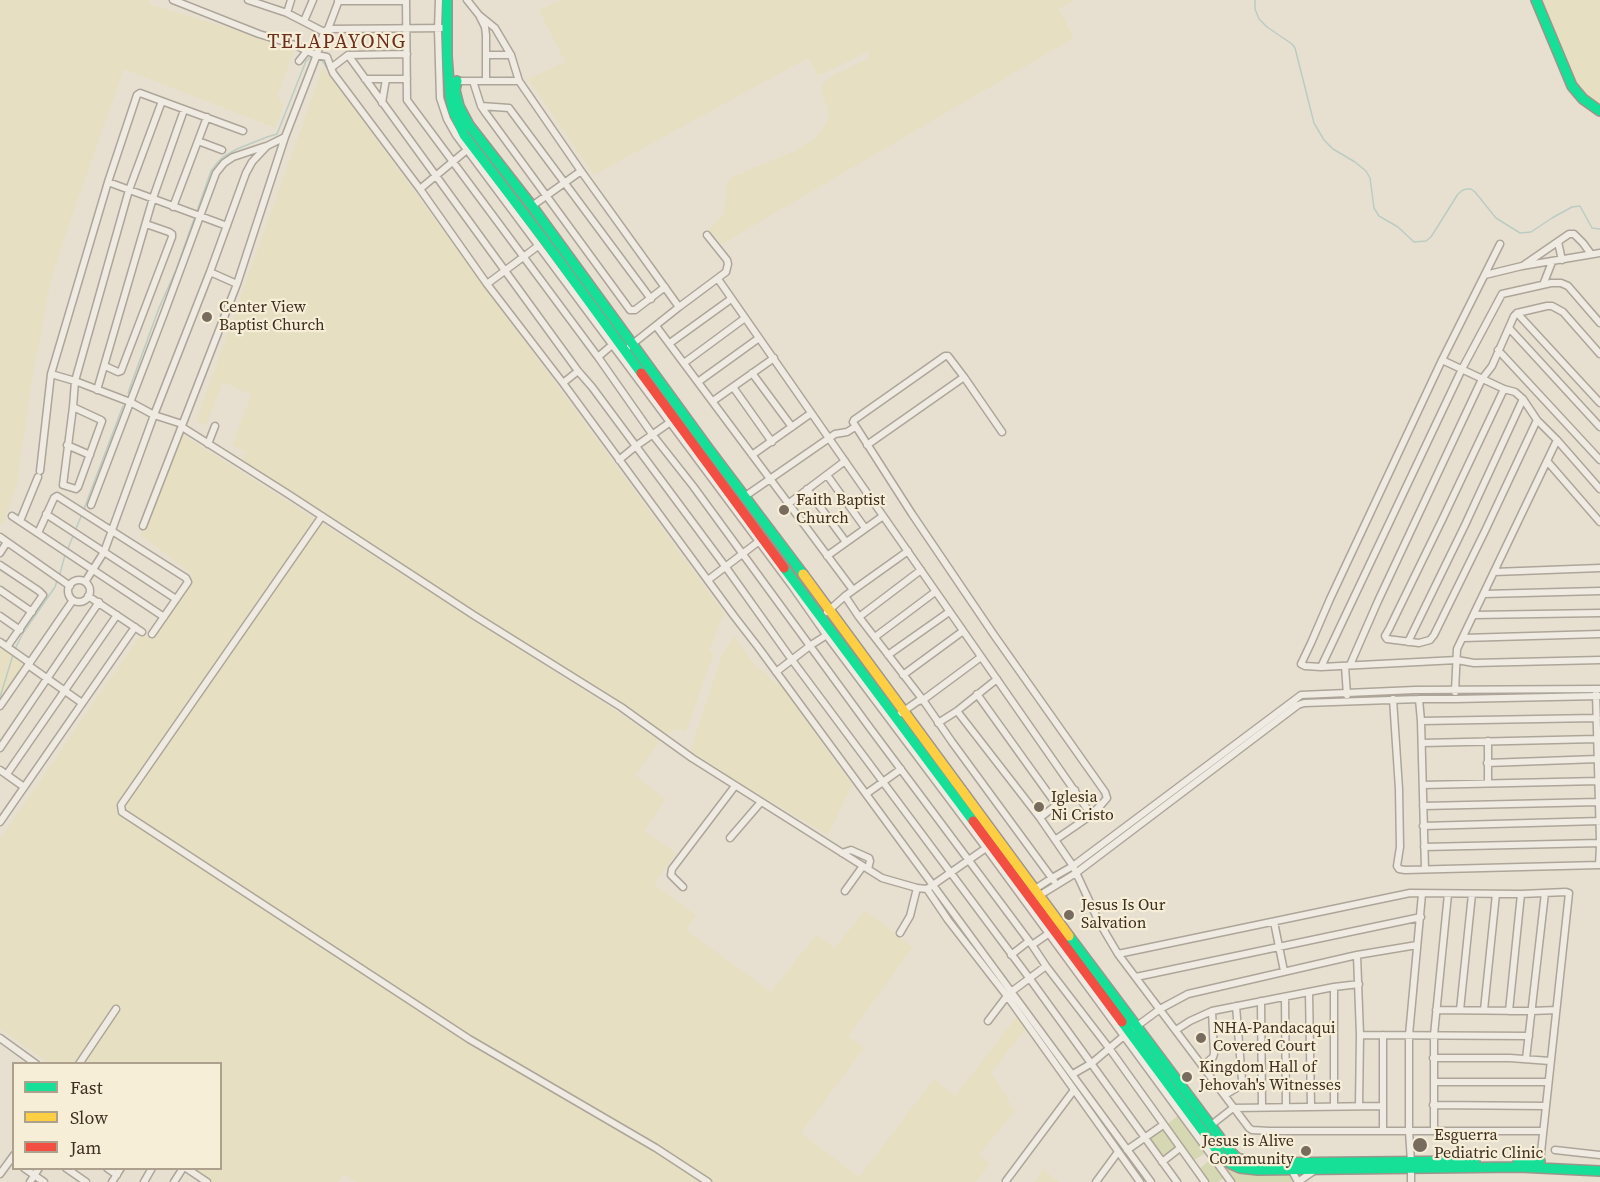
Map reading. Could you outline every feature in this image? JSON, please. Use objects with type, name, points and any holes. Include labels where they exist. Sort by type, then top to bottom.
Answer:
[{"type":"street","points":[[173,0],[259,34],[327,57],[331,68],[487,284],[563,383],[866,794],[930,887],[1009,994],[1073,1074],[1151,1182]]},
{"type":"street","points":[[248,0],[287,13],[326,30],[442,29]]},
{"type":"street","points":[[287,13],[291,0]]},
{"type":"street","points":[[304,21],[313,0]]},
{"type":"street","points":[[438,0],[455,90],[459,106],[469,125],[532,206],[737,504],[822,617],[830,633],[1048,934],[1221,1142],[1237,1158],[1248,1162],[1315,1170],[1334,1166]]},
{"type":"street","points":[[447,0],[442,29],[439,83],[442,107],[456,135],[758,542],[830,633],[900,714]]},
{"type":"street","points":[[467,0],[485,27],[486,81]]},
{"type":"street","points":[[1536,0],[1572,86],[1583,99],[1600,111]]},
{"type":"street","points":[[142,526],[237,284],[285,137],[339,1],[406,1],[407,100],[598,357],[652,434],[693,486],[1046,966],[1109,1048],[1205,1182]]},
{"type":"street","points":[[479,15],[495,28],[511,55],[519,81],[679,307]]},
{"type":"street","points":[[299,61],[307,51]]},
{"type":"street","points":[[331,68],[348,55],[407,54]]},
{"type":"street","points":[[348,55],[578,371],[636,446],[1092,1063],[1177,1182]]},
{"type":"street","points":[[486,55],[511,55]]},
{"type":"street","points":[[365,79],[407,79]]},
{"type":"street","points":[[382,103],[386,79]]},
{"type":"street","points":[[453,81],[519,81]]},
{"type":"street","points":[[453,81],[453,111],[464,135],[830,610],[900,714],[1034,895],[1222,1157],[1240,1168],[1258,1170],[1291,1166],[1539,1164],[1600,1171]]},
{"type":"street","points":[[473,81],[481,106],[630,310],[634,310],[651,299],[665,287]]},
{"type":"street","points":[[20,521],[39,474],[51,374],[136,95],[140,93],[243,131]]},
{"type":"street","points":[[73,407],[102,421],[77,488],[63,485],[75,381],[129,190],[162,101]]},
{"type":"street","points":[[481,106],[509,108],[651,299]]},
{"type":"street","points":[[97,390],[153,198],[184,110]]},
{"type":"street","points":[[173,207],[207,117]]},
{"type":"street","points":[[91,505],[218,169],[233,157],[267,146],[285,137]]},
{"type":"street","points":[[198,141],[222,150]]},
{"type":"street","points":[[85,582],[104,552],[246,174],[252,162],[267,146]]},
{"type":"street","points":[[420,189],[468,149]]},
{"type":"street","points":[[532,206],[581,171]]},
{"type":"street","points":[[108,182],[227,226]]},
{"type":"street","points":[[105,366],[118,372],[122,371],[172,237],[169,232],[146,224]]},
{"type":"street","points":[[1522,266],[1569,234],[1574,234],[1591,254]]},
{"type":"street","points":[[629,347],[726,272],[728,262],[707,235]]},
{"type":"street","points":[[1558,242],[1562,260]]},
{"type":"street","points":[[1500,244],[1442,360],[1301,664],[1305,666],[1347,666],[1456,660],[1474,663],[1600,660]]},
{"type":"street","points":[[487,284],[538,246]]},
{"type":"street","points":[[1485,276],[1522,266],[1600,253]]},
{"type":"street","points":[[1543,285],[1552,262]]},
{"type":"street","points":[[210,272],[237,284]]},
{"type":"street","points":[[718,279],[1090,813]]},
{"type":"street","points":[[1321,666],[1462,369],[1502,294],[1561,283],[1568,286],[1600,323]]},
{"type":"street","points":[[670,343],[731,298]]},
{"type":"street","points":[[1347,700],[1347,666],[1482,379],[1492,366],[1512,319],[1517,313],[1552,306],[1563,312],[1600,354]]},
{"type":"street","points":[[1517,313],[1600,403]]},
{"type":"street","points":[[684,363],[745,318]]},
{"type":"street","points":[[656,326],[853,590]]},
{"type":"street","points":[[1509,328],[1600,427]]},
{"type":"street","points":[[698,382],[759,338]]},
{"type":"street","points":[[598,357],[612,345]]},
{"type":"street","points":[[1498,350],[1600,460]]},
{"type":"street","points":[[1002,432],[948,356],[852,422],[994,635],[1107,795],[1106,800],[1087,818],[1055,840]]},
{"type":"street","points":[[713,401],[774,358]]},
{"type":"street","points":[[1442,360],[1515,392],[1523,399],[1537,420],[1600,489]]},
{"type":"street","points":[[563,383],[578,371]]},
{"type":"street","points":[[752,373],[792,427]]},
{"type":"street","points":[[51,374],[75,381],[182,425],[475,616],[621,707],[735,786],[842,853],[851,850],[868,858],[870,861],[866,867],[845,891]]},
{"type":"street","points":[[867,445],[964,377]]},
{"type":"street","points":[[733,387],[772,442]]},
{"type":"street","points":[[1504,389],[1386,636],[1387,639],[1419,643],[1430,640],[1434,635],[1537,420]]},
{"type":"street","points":[[1408,642],[1523,399]]},
{"type":"street","points":[[752,455],[810,414]]},
{"type":"street","points":[[619,460],[669,423]]},
{"type":"street","points":[[208,444],[216,426]]},
{"type":"street","points":[[737,504],[828,438],[855,427]]},
{"type":"street","points":[[1455,699],[1457,650],[1557,440]]},
{"type":"street","points":[[67,446],[90,454]]},
{"type":"street","points":[[788,504],[845,461]]},
{"type":"street","points":[[1547,461],[1600,522]]},
{"type":"street","points":[[827,475],[865,528]]},
{"type":"street","points":[[807,489],[846,542]]},
{"type":"street","points":[[38,533],[57,496],[186,578],[188,582],[153,634]]},
{"type":"street","points":[[46,514],[176,599]]},
{"type":"street","points":[[12,516],[164,617]]},
{"type":"street","points":[[322,516],[121,805],[122,812],[468,1039],[657,1148],[708,1182]]},
{"type":"street","points":[[827,556],[883,516]]},
{"type":"street","points":[[0,537],[70,586]]},
{"type":"street","points":[[0,553],[7,542]]},
{"type":"street","points":[[708,580],[758,542]]},
{"type":"street","points":[[822,617],[845,596],[908,551]]},
{"type":"street","points":[[0,565],[42,593],[42,597],[20,630],[12,650]]},
{"type":"street","points":[[1494,572],[1600,568]]},
{"type":"street","points":[[859,617],[921,570]]},
{"type":"street","points":[[78,580],[85,582],[89,588],[88,596],[82,602],[73,600],[69,594],[70,586],[78,580]]},
{"type":"street","points":[[0,590],[32,612]]},
{"type":"street","points":[[1484,594],[1600,591]]},
{"type":"street","points":[[875,637],[935,592]]},
{"type":"street","points":[[88,596],[142,632]]},
{"type":"street","points":[[845,596],[1057,884]]},
{"type":"street","points":[[0,706],[73,600]]},
{"type":"street","points":[[0,748],[99,603]]},
{"type":"street","points":[[888,655],[950,612]]},
{"type":"street","points":[[1473,615],[1600,612]]},
{"type":"street","points":[[6,774],[117,615]]},
{"type":"street","points":[[0,616],[20,630]]},
{"type":"street","points":[[0,822],[135,627]]},
{"type":"street","points":[[903,675],[963,631]]},
{"type":"street","points":[[776,672],[830,633]]},
{"type":"street","points":[[1463,638],[1600,634]]},
{"type":"street","points":[[0,642],[82,703]]},
{"type":"street","points":[[900,714],[981,657]]},
{"type":"street","points":[[938,723],[997,679]]},
{"type":"street","points":[[1241,745],[1301,695],[1455,690],[1598,693]]},
{"type":"street","points":[[1034,895],[1057,884],[1241,745],[1299,705],[1310,702],[1347,700],[1455,699],[1598,693]]},
{"type":"street","points":[[1393,699],[1399,789],[1400,847],[1397,866],[1405,870],[1599,864],[1598,693]]},
{"type":"street","points":[[977,694],[1056,804]]},
{"type":"street","points":[[1419,699],[1425,869]]},
{"type":"street","points":[[957,711],[1055,840],[1074,869],[1099,922],[1118,954],[1252,1130],[1543,1131]]},
{"type":"street","points":[[1421,721],[1597,718]]},
{"type":"street","points":[[1422,743],[1597,739]]},
{"type":"street","points":[[1488,741],[1488,783]]},
{"type":"street","points":[[1487,763],[1598,759]]},
{"type":"street","points":[[866,794],[901,769]]},
{"type":"street","points":[[0,770],[24,787]]},
{"type":"street","points":[[1423,785],[1599,781]]},
{"type":"street","points":[[683,887],[671,875],[672,869],[735,786]]},
{"type":"street","points":[[1040,818],[1075,790]]},
{"type":"street","points":[[730,837],[761,802]]},
{"type":"street","points":[[1423,806],[1599,802]]},
{"type":"street","points":[[1423,826],[1600,820]]},
{"type":"street","points":[[1424,847],[1600,843]]},
{"type":"street","points":[[866,867],[886,880],[917,888],[930,887],[986,848]]},
{"type":"street","points":[[1034,895],[1052,878],[1074,869]]},
{"type":"street","points":[[900,933],[910,916],[917,888]]},
{"type":"street","points":[[1118,954],[1410,893],[1566,892],[1569,894],[1539,1164]]},
{"type":"street","points":[[1526,1059],[1545,893]]},
{"type":"street","points":[[1411,1182],[1409,1035],[1422,894]]},
{"type":"street","points":[[1434,1130],[1434,1035],[1449,894]]},
{"type":"street","points":[[1460,1010],[1472,894]]},
{"type":"street","points":[[1484,1010],[1496,894]]},
{"type":"street","points":[[1509,1011],[1521,894]]},
{"type":"street","points":[[1136,977],[1421,916]]},
{"type":"street","points":[[1274,922],[1284,971]]},
{"type":"street","points":[[1011,955],[1048,934]]},
{"type":"street","points":[[1073,1074],[1092,1063],[1160,1009],[1188,994],[1357,955],[1417,945]]},
{"type":"street","points":[[1357,955],[1360,1035],[1359,1106]]},
{"type":"street","points":[[988,1021],[1009,994],[1046,966]]},
{"type":"street","points":[[1176,1030],[1212,1011],[1359,984]]},
{"type":"street","points":[[1334,987],[1334,1106]]},
{"type":"street","points":[[1309,993],[1311,1106]]},
{"type":"street","points":[[1009,994],[1140,1182]]},
{"type":"street","points":[[1285,998],[1286,1107]]},
{"type":"street","points":[[1261,1001],[1262,1107]]},
{"type":"street","points":[[1225,1095],[1240,1086],[1242,1080],[1236,1006]]},
{"type":"street","points":[[80,1062],[116,1010]]},
{"type":"street","points":[[1436,1010],[1556,1010]]},
{"type":"street","points":[[1203,1066],[1214,1054],[1212,1011]]},
{"type":"street","points":[[1130,1031],[1231,1182]]},
{"type":"street","points":[[1360,1035],[1530,1035]]},
{"type":"street","points":[[1383,1035],[1383,1131]]},
{"type":"street","points":[[0,1038],[33,1062]]},
{"type":"street","points":[[1433,1058],[1550,1061]]},
{"type":"street","points":[[1434,1082],[1548,1082]]},
{"type":"street","points":[[1006,1181],[1074,1090]]},
{"type":"street","points":[[1433,1105],[1546,1106]]},
{"type":"street","points":[[1210,1126],[1233,1108],[1383,1106]]},
{"type":"street","points":[[1127,1150],[1163,1125]]},
{"type":"street","points":[[1162,1162],[1180,1148]]},
{"type":"street","points":[[1555,1149],[1600,1155]]},
{"type":"street","points":[[1096,1182],[1118,1152]]},
{"type":"street","points":[[0,1174],[12,1159]]},
{"type":"street","points":[[1291,1166],[1298,1182],[1315,1170]]},
{"type":"street","points":[[26,1170],[44,1182]]},
{"type":"street","points":[[30,1182],[38,1170]]},
{"type":"street","points":[[69,1170],[86,1182]]},
{"type":"street","points":[[110,1170],[117,1175]]},
{"type":"street","points":[[112,1182],[120,1170]]},
{"type":"street","points":[[174,1182],[183,1170]]},
{"type":"street","points":[[188,1170],[203,1181]]},
{"type":"shaded area","points":[[0,0],[150,0],[149,4],[242,32],[294,51],[277,97],[284,105],[275,128],[124,69],[50,285],[33,374],[17,484],[3,524],[0,524]]},
{"type":"shaded area","points":[[561,0],[1076,0],[1059,8],[1073,36],[1072,39],[722,244],[709,231],[724,214],[727,185],[730,179],[795,151],[815,138],[827,122],[829,113],[821,90],[823,83],[870,57],[869,51],[818,76],[808,58],[594,175],[528,79],[565,62],[539,10]]},
{"type":"shaded area","points":[[1538,0],[1600,0],[1600,108],[1580,93]]},
{"type":"shaded area","points":[[323,67],[724,613],[709,651],[714,653],[686,732],[679,729],[664,735],[241,461],[245,451],[232,445],[251,395],[223,382],[206,425],[196,421]]},
{"type":"shaded area","points":[[180,433],[660,741],[635,775],[665,799],[644,831],[676,853],[654,884],[696,915],[686,930],[771,992],[816,935],[835,948],[865,910],[913,947],[848,1036],[864,1048],[801,1133],[859,1177],[934,1079],[955,1096],[1018,1015],[1027,1027],[991,1073],[1015,1111],[979,1155],[990,1164],[976,1182],[356,1182],[344,1174],[339,1182],[205,1182],[187,1170],[222,1170],[222,1062],[48,1062],[0,1029],[0,839],[141,634],[151,639],[193,575],[141,535]]},
{"type":"shaded area","points":[[734,636],[757,668],[766,673],[771,680],[780,684],[852,785],[828,835],[690,751],[722,655]]},
{"type":"shaded area","points":[[0,645],[24,664],[0,699]]},
{"type":"shaded area","points":[[1043,1169],[1059,1182],[1034,1182]]},
{"type":"green space","points":[[1128,1040],[1221,1160],[1290,1174],[1293,1182],[1236,1182],[1218,1162]]},
{"type":"green space","points":[[1179,1115],[1207,1152],[1193,1161],[1166,1125]]},
{"type":"green space","points":[[1162,1128],[1176,1148],[1163,1157],[1148,1139]]},
{"type":"green space","points":[[1211,1159],[1225,1177],[1218,1182],[1209,1182],[1199,1169]]},
{"type":"waterway","points":[[1255,0],[1255,9],[1259,19],[1295,48],[1314,123],[1324,140],[1333,149],[1366,171],[1370,178],[1374,208],[1379,216],[1398,227],[1414,242],[1426,241],[1431,237],[1458,194],[1467,189],[1475,192],[1496,218],[1520,233],[1531,232],[1572,207],[1580,206],[1592,228],[1600,229]]},
{"type":"waterway","points":[[197,211],[211,171],[223,157],[237,149],[277,134],[306,61],[311,57]]},
{"type":"waterway","points":[[321,59],[329,71]]},
{"type":"waterway","points":[[128,393],[194,219]]},
{"type":"waterway","points":[[84,509],[123,406]]},
{"type":"waterway","points":[[75,531],[82,514]]},
{"type":"waterway","points":[[67,551],[73,536]]},
{"type":"waterway","points":[[59,577],[65,555]]},
{"type":"waterway","points":[[14,651],[57,581]]},
{"type":"waterway","points":[[0,697],[13,655]]},
{"type":"traffic: fast","points":[[447,0],[450,97],[453,111],[464,135],[641,373]]},
{"type":"traffic: fast","points":[[1536,0],[1572,86],[1583,99],[1600,111]]},
{"type":"traffic: fast","points":[[457,81],[455,90],[459,106],[469,125],[532,206],[803,574]]},
{"type":"traffic: fast","points":[[784,568],[973,821]]},
{"type":"traffic: fast","points":[[1069,936],[1237,1158],[1255,1163],[1475,1161]]},
{"type":"traffic: fast","points":[[1122,1022],[1222,1157],[1240,1168],[1258,1170],[1519,1167],[1600,1171]]},
{"type":"traffic: fast","points":[[1518,1161],[1540,1161]]},
{"type":"traffic: slow","points":[[803,574],[1069,936]]},
{"type":"traffic: jam","points":[[641,373],[784,568]]},
{"type":"traffic: jam","points":[[973,821],[1122,1022]]},
{"type":"place","name":"Center View Baptist Church","points":[[207,317]]},
{"type":"place","name":"Faith Baptist Church","points":[[784,510]]},
{"type":"place","name":"Iglesia Ni Cristo","points":[[1039,807]]},
{"type":"place","name":"Jesus Is Our Salvation","points":[[1069,915]]},
{"type":"place","name":"NHA-Pandacaqui Covered Court","points":[[1201,1038]]},
{"type":"place","name":"Kingdom Hall of Jehovah's Witnesses","points":[[1187,1077]]},
{"type":"place","name":"Esguerra Pediatric Clinic","points":[[1420,1145]]},
{"type":"place","name":"Jesus is Alive Community","points":[[1306,1151]]},
{"type":"district","name":"TELAPAYONG","points":[[337,43]]}]
